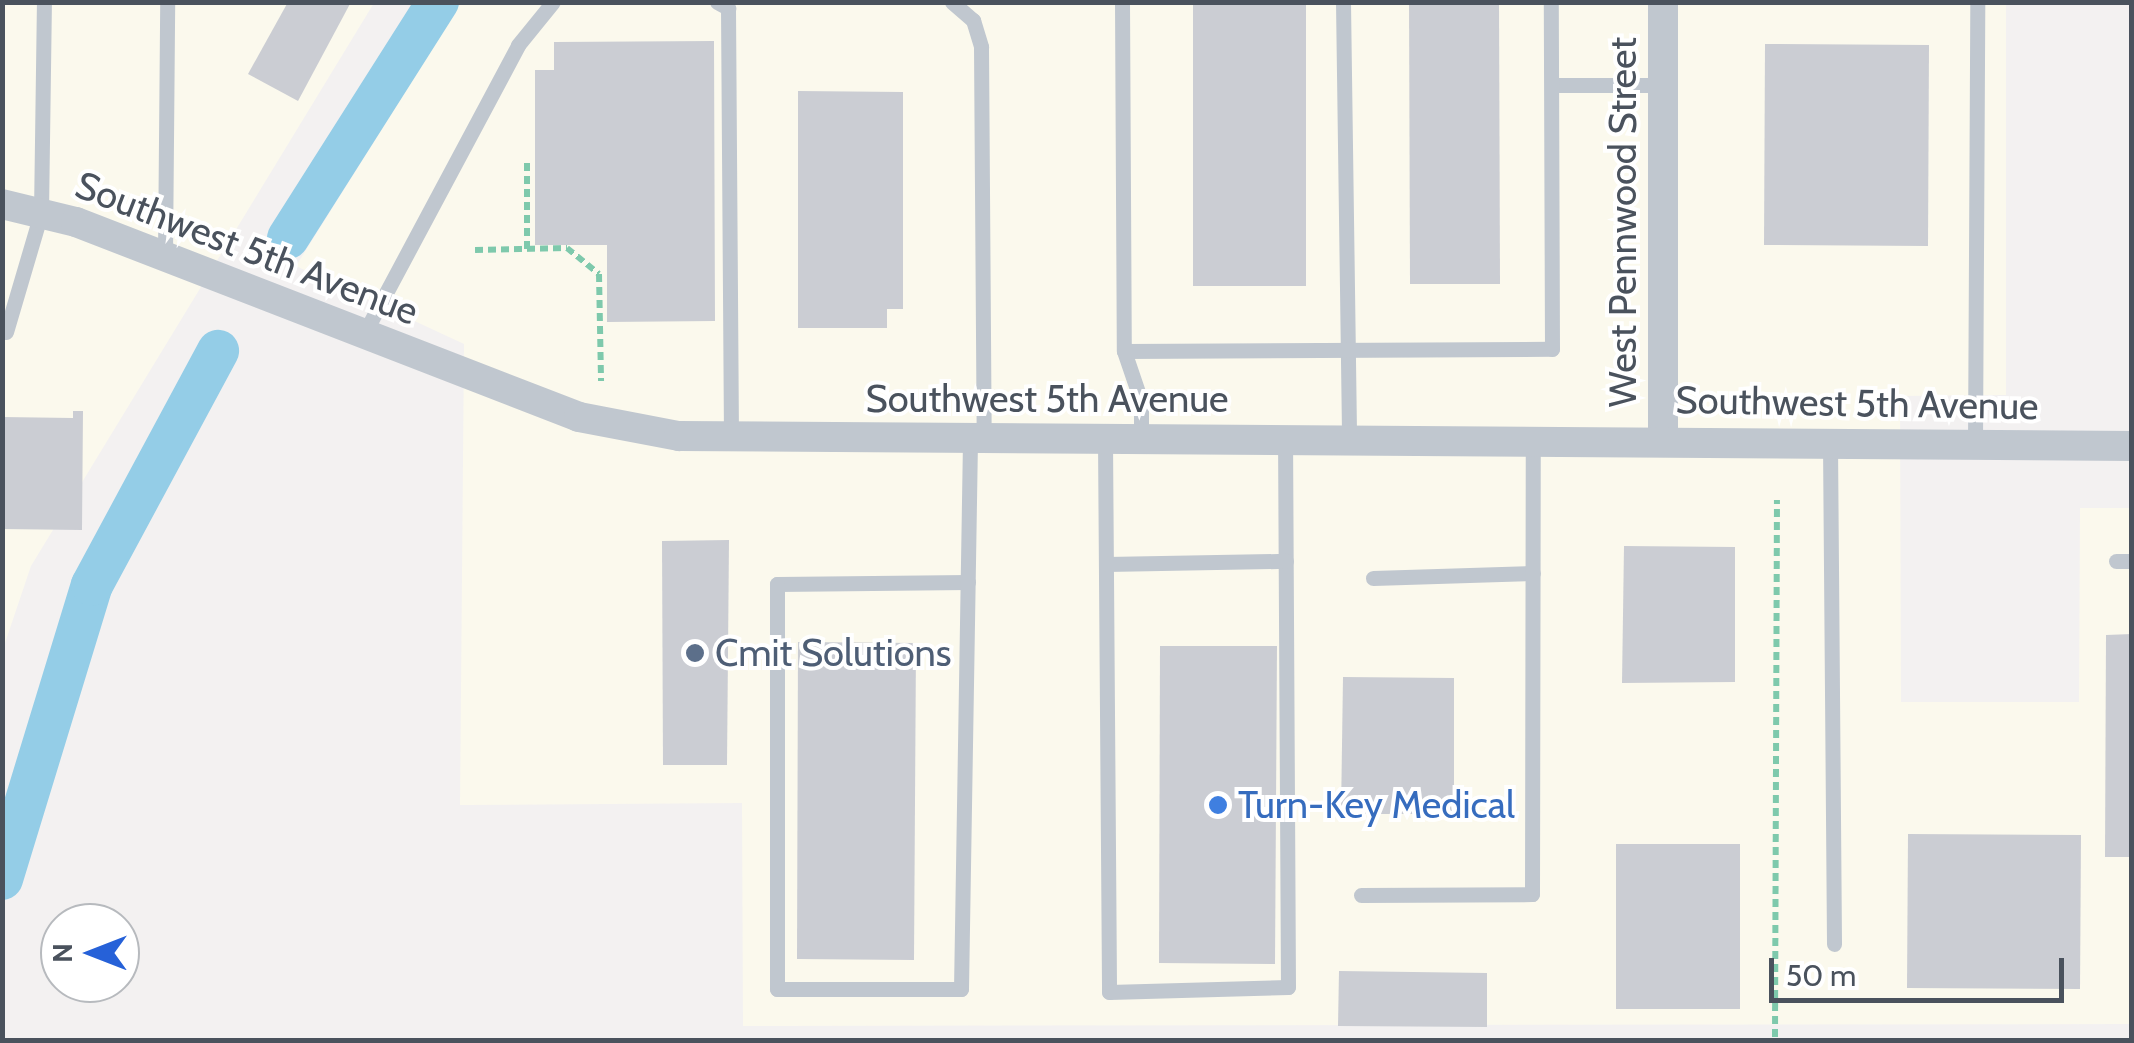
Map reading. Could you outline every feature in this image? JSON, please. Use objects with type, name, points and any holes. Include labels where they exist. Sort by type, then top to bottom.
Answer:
[{"type":"street","name":"West Pennwood Street","points":[[1663,2],[1663,441]]},
{"type":"street","name":"Southwest 5th Avenue","points":[[2,204],[41,212],[165,255],[579,417],[679,436],[2132,446]]},
{"type":"lane","points":[[6,332],[41,212],[44,2]]},
{"type":"lane","points":[[165,255],[166,2]]},
{"type":"lane","points":[[364,334],[518,45],[553,2]]},
{"type":"lane","points":[[717,2],[728,8],[731,437]]},
{"type":"lane","points":[[952,2],[973,20],[981,46],[977,439],[968,582],[961,989],[777,989],[777,584],[968,582]]},
{"type":"lane","points":[[1122,2],[1124,351],[1142,401],[1142,440]]},
{"type":"lane","points":[[1343,2],[1349,440]]},
{"type":"lane","points":[[1124,351],[1552,349],[1551,2]]},
{"type":"lane","points":[[1975,445],[1977,2]]},
{"type":"lane","points":[[1552,85],[1663,85]]},
{"type":"lane","points":[[1105,440],[1109,992],[1288,987],[1285,440]]},
{"type":"lane","points":[[1360,895],[1532,894],[1533,440]]},
{"type":"lane","points":[[1830,443],[1834,944]]},
{"type":"lane","points":[[1106,564],[1286,561]]},
{"type":"lane","points":[[1373,578],[1532,572]]},
{"type":"path","points":[[527,158],[527,249]]},
{"type":"path","points":[[475,250],[567,248],[600,274],[601,381]]},
{"type":"path","points":[[1774,1037],[1777,500]]},
{"type":"shaded area","points":[[3,3],[374,3],[31,566],[3,649]]},
{"type":"shaded area","points":[[461,3],[2006,3],[2006,395],[1900,396],[1901,702],[2079,702],[2080,508],[2131,508],[2131,1024],[743,1026],[742,803],[460,805],[464,344],[296,266]]},
{"type":"building","points":[[288,2],[351,2],[298,101],[248,74]]},
{"type":"building","points":[[1193,2],[1306,2],[1306,286],[1193,286]]},
{"type":"building","points":[[1409,2],[1499,2],[1500,284],[1410,284]]},
{"type":"building","points":[[714,41],[715,321],[607,322],[607,245],[535,245],[535,70],[554,70],[554,42]]},
{"type":"building","points":[[1765,44],[1929,45],[1928,246],[1764,245]]},
{"type":"building","points":[[798,91],[903,92],[903,309],[887,309],[887,328],[798,328]]},
{"type":"building","points":[[73,411],[83,411],[82,530],[2,529],[2,417],[73,418]]},
{"type":"building","name":"Cmit Solutions","points":[[729,540],[727,765],[663,765],[662,541]]},
{"type":"building","points":[[1624,546],[1735,547],[1735,682],[1622,683]]},
{"type":"building","points":[[2132,634],[2132,857],[2105,857],[2106,635]]},
{"type":"building","points":[[798,642],[916,643],[914,960],[797,959]]},
{"type":"building","name":"Turn-Key Medical","points":[[1160,646],[1277,646],[1275,964],[1159,963]]},
{"type":"building","points":[[1343,677],[1454,678],[1454,814],[1341,814]]},
{"type":"building","points":[[1908,834],[2081,835],[2080,989],[1907,988]]},
{"type":"building","points":[[1616,844],[1740,844],[1740,1009],[1616,1009]]},
{"type":"building","points":[[1339,971],[1487,973],[1487,1027],[1338,1026]]},
{"type":"waterway","points":[[288,238],[438,2]]},
{"type":"waterway","points":[[2,879],[92,585],[218,351]]},
{"type":"place","name":"Cmit Solutions","points":[[695,653]]},
{"type":"place","name":"Turn-Key Medical","points":[[1218,805]]}]
